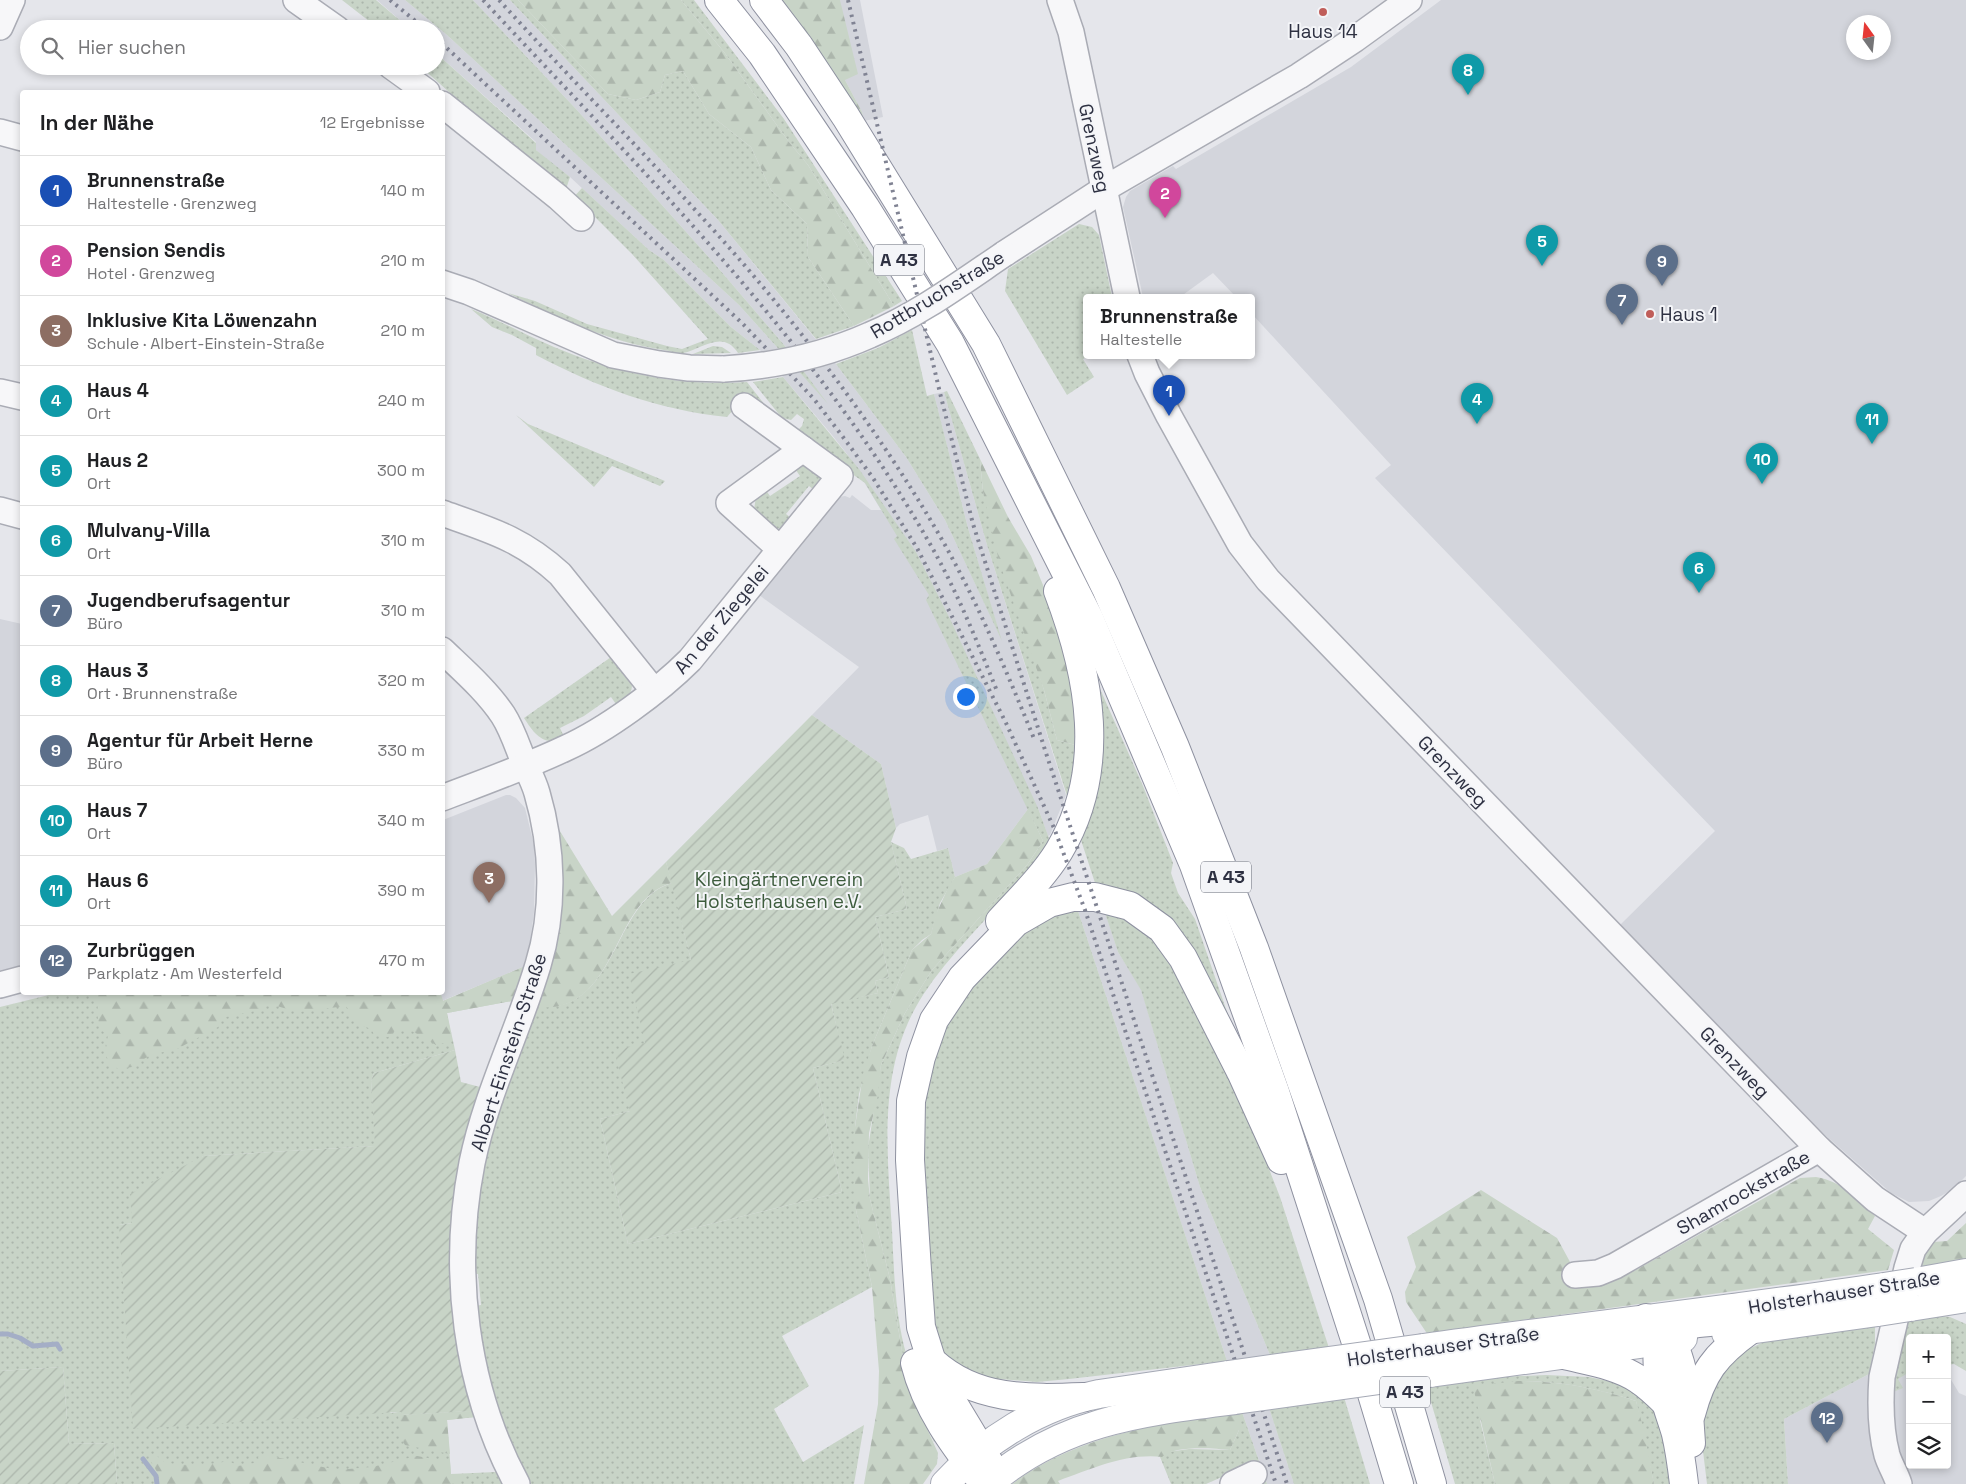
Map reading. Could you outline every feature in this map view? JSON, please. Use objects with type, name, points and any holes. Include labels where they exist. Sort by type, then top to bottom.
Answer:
[{"type":"main road","name":"A 43","points":[[719,0],[762,54],[865,207],[950,343],[1019,476],[1089,618],[1194,865],[1275,1092],[1399,1484]]},
{"type":"main road","name":"A 43","points":[[764,0],[799,46],[846,117],[986,344],[1106,588],[1175,747],[1254,948],[1378,1300],[1432,1484]]},
{"type":"main road","points":[[974,1456],[951,1441],[918,1375],[912,1347],[904,1264],[899,1159],[899,1107],[909,1057],[922,1021],[930,1006],[954,972],[1021,898],[1058,853],[1076,814],[1086,782],[1091,746],[1089,702],[1082,666],[1071,625],[1026,508],[1019,476]]},
{"type":"main road","points":[[989,1481],[974,1456],[930,1359],[921,1327],[910,1160],[911,1101],[921,1057],[934,1020],[962,978],[1016,922],[1037,908],[1061,899],[1095,897],[1130,906],[1162,929],[1183,958],[1242,1074],[1299,1203],[1328,1257]]},
{"type":"main road","name":"Holsterhauser Straße","points":[[1913,1295],[1966,1273]]},
{"type":"main road","name":"Holsterhauser Straße","points":[[989,1481],[1045,1444],[1092,1425],[1143,1413],[1232,1387],[1660,1333],[1743,1319],[1913,1295],[1966,1298]]},
{"type":"main road","points":[[1690,1418],[1699,1385],[1709,1368],[1732,1342],[1743,1319]]},
{"type":"main road","points":[[1660,1333],[1658,1368],[1680,1451],[1684,1484]]},
{"type":"main road","points":[[1660,1333],[1678,1354],[1681,1366],[1690,1418],[1696,1484]]},
{"type":"main road","name":"Holsterhauser Straße","points":[[1427,1361],[1564,1355],[1660,1333]]},
{"type":"main road","points":[[1564,1355],[1623,1371],[1652,1389],[1667,1404]]},
{"type":"main road","points":[[930,1359],[957,1381],[992,1394],[1046,1398],[1084,1397]]},
{"type":"main road","name":"Holsterhauser Straße","points":[[944,1484],[974,1456],[1025,1422],[1053,1408],[1084,1397],[1167,1383],[1232,1387]]},
{"type":"street","points":[[0,27],[12,0]]},
{"type":"street","points":[[296,0],[324,20]]},
{"type":"street","name":"Grenzweg","points":[[1060,0],[1071,32],[1126,294]]},
{"type":"street","name":"Rottbruchstraße","points":[[445,284],[482,298],[613,355],[679,367],[724,369],[800,359],[870,336],[930,303],[1104,189],[1299,76],[1348,44],[1409,0]]},
{"type":"street","points":[[403,75],[424,90]]},
{"type":"street","points":[[445,106],[558,197],[581,218]]},
{"type":"street","points":[[0,132],[20,137]]},
{"type":"street","name":"Grenzweg","points":[[1142,359],[1169,416],[1240,544],[1268,580],[1819,1149]]},
{"type":"street","points":[[0,392],[20,397]]},
{"type":"street","name":"An der Ziegelei","points":[[445,797],[587,738],[614,721],[674,676],[690,660],[840,476],[744,406]]},
{"type":"street","name":"An der Ziegelei","points":[[780,549],[729,503],[803,449]]},
{"type":"street","points":[[0,510],[20,515]]},
{"type":"street","points":[[445,514],[511,538],[547,562],[560,574],[654,691]]},
{"type":"street","points":[[445,653],[477,683],[502,714],[510,727],[525,765]]},
{"type":"street","name":"Albert-Einstein-Straße","points":[[517,1484],[491,1426],[479,1390],[470,1346],[463,1270],[467,1198],[479,1135],[491,1092],[538,964],[544,939],[550,864],[543,816],[537,791],[525,765]]},
{"type":"street","points":[[0,985],[20,980]]},
{"type":"street","name":"Shamrockstraße","points":[[1575,1275],[1598,1273],[1615,1266],[1819,1149],[1875,1199],[1925,1232]]},
{"type":"street","points":[[1902,1483],[1888,1457],[1884,1442],[1881,1417],[1882,1377],[1913,1249],[1925,1232],[1966,1194]]},
{"type":"shaded area","points":[[377,0],[405,0],[429,20],[400,20]]},
{"type":"shaded area","points":[[473,0],[510,0],[718,220],[836,364],[906,457],[945,520],[1000,636],[968,528],[934,394],[944,392],[987,545],[1066,795],[1050,835],[1048,836],[1038,808],[1028,809],[987,864],[955,877],[948,848],[937,851],[928,815],[900,824],[896,828],[881,764],[812,715],[859,667],[759,595],[839,497],[845,496],[850,498],[852,495],[871,510],[881,510],[847,454],[760,350],[731,327],[664,260],[649,250],[570,177],[536,150],[536,142],[445,61],[445,33],[739,305],[823,398],[785,346],[713,262],[576,109]]},
{"type":"shaded area","points":[[840,0],[860,0],[883,117],[864,121],[862,112],[845,80]]},
{"type":"shaded area","points":[[1441,0],[1966,0],[1966,1176],[1953,1189],[1929,1201],[1909,1202],[1891,1193],[1825,1135],[1620,925],[1715,831],[1375,478],[1391,465],[1255,317],[1255,294],[1233,294],[1213,273],[1184,294],[1142,294],[1123,207],[1130,191],[1173,166],[1176,169],[1351,67]]},
{"type":"shaded area","points":[[0,619],[20,624],[20,969],[0,974]]},
{"type":"shaded area","points":[[510,795],[516,798],[525,808],[534,845],[535,864],[534,912],[530,942],[523,967],[442,1001],[440,995],[445,995],[445,819]]},
{"type":"shaded area","points":[[1079,910],[1105,912],[1118,952],[1141,989],[1200,1187],[1270,1355],[1227,1361]]},
{"type":"shaded area","points":[[1869,1374],[1890,1389],[1897,1379],[1906,1374],[1906,1469],[1951,1469],[1951,1380],[1959,1393],[1966,1396],[1966,1484],[1788,1484],[1784,1419]]},
{"type":"shaded area","points":[[1269,1408],[1294,1484],[1267,1484],[1242,1412]]},
{"type":"green space","points":[[342,0],[376,0],[399,20],[368,20]]},
{"type":"green space","points":[[405,0],[473,0],[576,109],[713,262],[785,346],[828,404],[739,305],[445,33],[445,20],[429,20]]},
{"type":"green space","points":[[510,0],[518,0],[608,94],[636,100],[660,92],[665,75],[683,71],[709,114],[751,147],[771,190],[807,224],[808,257],[854,326],[816,339],[718,220]]},
{"type":"green space","points":[[518,0],[681,0],[724,52],[789,142],[808,165],[894,306],[854,326],[808,257],[807,224],[771,190],[751,147],[709,114],[683,71],[665,75],[660,92],[636,100],[608,94]]},
{"type":"green space","points":[[681,0],[694,0],[784,119],[902,301],[894,306],[808,165],[789,142],[724,52]]},
{"type":"green space","points":[[776,0],[840,0],[858,74],[845,80],[862,112],[864,121]]},
{"type":"green space","points":[[445,61],[536,143],[536,150],[570,177],[564,195],[430,75],[445,75]]},
{"type":"green space","points":[[582,188],[649,250],[664,260],[731,327],[760,350],[738,353],[726,342],[719,341],[681,353],[644,346],[584,328],[508,293],[535,301],[587,324],[667,346],[682,349],[708,339],[632,254],[592,214],[570,201]]},
{"type":"green space","points":[[1079,224],[1092,227],[1099,235],[1111,294],[1083,294],[1083,359],[1094,377],[1067,395],[1005,291],[1008,269]]},
{"type":"green space","points":[[471,309],[554,347],[624,371],[672,380],[722,383],[747,382],[776,419],[733,410],[727,417],[701,414],[652,403],[605,387],[536,355],[536,348],[492,327]]},
{"type":"green space","points":[[912,330],[927,396],[934,394],[968,528],[1002,641],[945,520],[906,457],[836,364],[878,348]]},
{"type":"green space","points":[[713,346],[722,347],[731,353],[693,354]]},
{"type":"green space","points":[[783,377],[859,469],[916,552],[950,619],[1038,808],[1050,841],[1020,881],[953,955],[923,995],[908,1022],[898,1050],[892,1079],[887,1139],[896,1294],[900,1326],[910,1367],[940,1437],[934,1442],[920,1413],[905,1369],[890,1279],[870,1199],[868,1148],[881,1065],[905,1013],[932,970],[1027,865],[1043,841],[926,600],[929,595],[894,539],[897,536],[865,483],[811,445],[797,431],[802,426],[804,419],[797,414],[791,420],[782,418],[753,382]]},
{"type":"green space","points":[[947,391],[980,459],[983,492],[1044,690],[1057,740],[1079,746],[1069,802],[987,545],[944,392]]},
{"type":"green space","points":[[516,415],[528,424],[665,481],[660,486],[612,466],[594,487]]},
{"type":"green space","points":[[980,459],[1008,517],[1031,556],[1055,614],[1073,672],[1079,746],[1057,740],[1044,690],[999,561],[983,492]]},
{"type":"green space","points":[[806,464],[822,478],[819,494],[809,486],[786,514],[796,522],[785,528],[774,529],[754,510],[756,496],[763,486],[770,496],[800,476],[793,466]]},
{"type":"green space","points":[[614,655],[625,669],[631,681],[632,687],[626,700],[618,707],[611,697],[584,716],[560,728],[565,739],[551,741],[540,738],[524,718]]},
{"type":"green space","points":[[1097,682],[1143,786],[1173,863],[1171,873],[1178,893],[1195,919],[1235,1035],[1205,982],[1097,889],[1078,831]]},
{"type":"green space","name":"Kleingärtnerverein Holsterhausen e.V.","points":[[812,715],[881,764],[896,828],[891,842],[907,909],[875,917],[889,977],[875,981],[878,993],[831,1004],[845,1060],[813,1068],[842,1192],[628,1244],[600,1119],[630,1111],[614,1050],[645,1043],[629,974],[691,960],[666,862]]},
{"type":"green space","points":[[1028,809],[1043,841],[1027,865],[932,970],[905,1013],[881,1065],[878,1095],[869,1133],[868,1179],[870,1199],[890,1279],[905,1369],[920,1413],[938,1453],[937,1464],[923,1484],[864,1484],[878,1404],[879,1371],[872,1287],[855,1205],[855,1127],[863,1074],[872,1046],[912,950],[931,934],[936,914],[949,886],[955,877],[987,864]]},
{"type":"green space","points":[[555,823],[612,916],[666,862],[672,883],[652,894],[636,911],[599,977],[583,994],[562,1005],[534,1007]]},
{"type":"green space","points":[[891,842],[904,848],[911,859],[948,848],[955,877],[940,903],[931,934],[912,950],[872,1046],[859,1094],[855,1127],[855,1205],[872,1287],[782,1336],[809,1386],[774,1409],[803,1462],[864,1425],[854,1484],[527,1484],[487,1377],[474,1306],[481,1305],[478,1274],[473,1274],[473,1240],[486,1149],[534,1007],[557,1006],[577,998],[593,984],[606,966],[639,907],[654,892],[672,883],[691,960],[645,1043],[630,1111],[600,1119],[628,1244],[842,1192],[813,1068],[844,1060],[831,1003],[878,993],[875,981],[889,977],[875,917],[907,909]]},
{"type":"green space","points":[[1064,910],[1078,911],[1227,1361],[1037,1382],[1000,1379],[998,1387],[944,1361],[930,1311],[921,1114],[941,1033],[968,990],[1022,933]]},
{"type":"green space","points":[[1104,910],[1117,914],[1149,932],[1186,990],[1251,1123],[1280,1197],[1329,1348],[1270,1355],[1200,1187],[1141,990],[1118,952]]},
{"type":"green space","points":[[523,967],[512,1001],[447,1013],[455,1050],[374,1073],[371,1081],[376,1146],[203,1156],[132,1223],[119,1225],[391,1413],[398,1412],[402,1415],[472,1411],[475,1417],[447,1420],[451,1474],[496,1472],[502,1484],[117,1484],[114,1443],[69,1444],[63,1367],[0,1371],[0,1007],[49,995],[441,995],[443,1001]]},
{"type":"green space","points":[[523,967],[512,1001],[447,1013],[452,1041],[436,1045],[412,1031],[396,1030],[388,1037],[374,1034],[371,1029],[358,1024],[346,1006],[298,1012],[266,1003],[254,1011],[221,1018],[218,1027],[177,1049],[150,1055],[132,1067],[118,1069],[108,1062],[105,1048],[108,1036],[100,1025],[98,1003],[88,995],[441,995],[443,1001]]},
{"type":"green space","points":[[455,1050],[461,1082],[480,1087],[459,1169],[453,1209],[451,1248],[451,1288],[455,1328],[472,1411],[402,1415],[401,1412],[398,1412],[133,1429],[119,1225],[132,1223],[130,1194],[203,1156],[375,1146],[371,1081],[374,1073]]},
{"type":"green space","points":[[1816,1177],[1826,1179],[1842,1187],[1875,1216],[1868,1229],[1894,1250],[1888,1270],[1457,1329],[1457,1331],[1428,1335],[1406,1302],[1405,1292],[1416,1267],[1407,1237],[1481,1190],[1557,1238],[1575,1271],[1613,1274],[1634,1271],[1800,1178]]},
{"type":"green space","points":[[1966,1223],[1966,1260],[1919,1268],[1921,1259],[1933,1242],[1947,1241]]},
{"type":"green space","points":[[1942,1316],[1950,1317],[1966,1324],[1966,1371],[1954,1364],[1951,1364],[1951,1334],[1906,1334],[1906,1374],[1898,1379],[1903,1388],[1893,1392],[1891,1375],[1904,1320]]},
{"type":"green space","points":[[1875,1324],[1875,1344],[1869,1374],[1784,1419],[1788,1484],[1707,1484],[1703,1451],[1705,1399],[1727,1366],[1744,1351],[1764,1342]]},
{"type":"green space","points":[[63,1367],[69,1444],[114,1443],[117,1484],[0,1484],[0,1371]]},
{"type":"green space","points":[[1546,1375],[1589,1377],[1622,1384],[1658,1408],[1674,1484],[1654,1484],[1636,1401],[1577,1386],[1548,1382],[1518,1381],[1480,1420],[1495,1484],[1455,1484],[1426,1385],[1498,1377]]},
{"type":"green space","points":[[1518,1381],[1578,1386],[1636,1401],[1654,1484],[1495,1484],[1473,1386]]},
{"type":"green space","points":[[1344,1397],[1370,1484],[1294,1484],[1269,1408]]},
{"type":"green space","points":[[472,1411],[475,1417],[447,1420],[450,1454],[405,1445],[400,1437],[398,1412],[402,1412],[402,1415]]},
{"type":"green space","points":[[1239,1412],[1242,1412],[1267,1484],[1262,1484],[1256,1471],[1247,1466],[1206,1484],[1171,1484],[1160,1457],[1167,1452],[1189,1449],[1230,1450],[1239,1430]]},
{"type":"green space","points":[[1239,1412],[1239,1430],[1230,1450],[1184,1449],[1168,1453],[1162,1457],[1135,1457],[1109,1463],[1058,1481],[1060,1484],[1012,1484],[1064,1453],[1092,1442],[1179,1421]]},
{"type":"green space","points":[[261,1454],[337,1470],[372,1467],[417,1456],[450,1462],[451,1475],[469,1474],[452,1484],[161,1484],[158,1473],[149,1457],[156,1455],[165,1463],[199,1466],[229,1461],[238,1466],[254,1463]]},
{"type":"waterway","points":[[0,1334],[8,1334],[20,1338],[33,1346],[57,1344],[60,1349]]},
{"type":"waterway","points":[[143,1459],[156,1476],[157,1484]]},
{"type":"railway","points":[[390,0],[414,20]]},
{"type":"railway","points":[[483,0],[662,191],[720,256],[830,392],[880,463],[937,556],[964,613],[997,691]]},
{"type":"railway","points":[[499,0],[731,250],[796,327],[856,406],[911,489],[965,582],[990,634],[1035,741]]},
{"type":"railway","points":[[848,0],[940,393],[973,524],[1046,753],[1287,1484]]},
{"type":"railway","points":[[445,46],[743,324],[814,399],[873,478],[917,548],[1006,723],[1054,828],[1085,910],[1276,1484]]},
{"type":"place","name":"Haus 14","points":[[1323,12]]},
{"type":"place","name":"Haus 3","points":[[1468,95]]},
{"type":"place","name":"Pension Sendis","points":[[1165,218]]},
{"type":"place","name":"Haus 2","points":[[1542,266]]},
{"type":"place","name":"Agentur für Arbeit Herne","points":[[1662,286]]},
{"type":"place","name":"Haus 1","points":[[1650,314]]},
{"type":"place","name":"Jugendberufsagentur","points":[[1622,325]]},
{"type":"place","name":"Brunnenstraße","points":[[1169,416]]},
{"type":"place","name":"Haus 4","points":[[1477,424]]},
{"type":"place","name":"Haus 6","points":[[1872,444]]},
{"type":"place","name":"Haus 7","points":[[1762,484]]},
{"type":"place","name":"Mulvany-Villa","points":[[1699,593]]},
{"type":"place","name":"Inklusive Kita Löwenzahn","points":[[489,903]]},
{"type":"place","name":"Zurbrüggen","points":[[1827,1443]]}]
